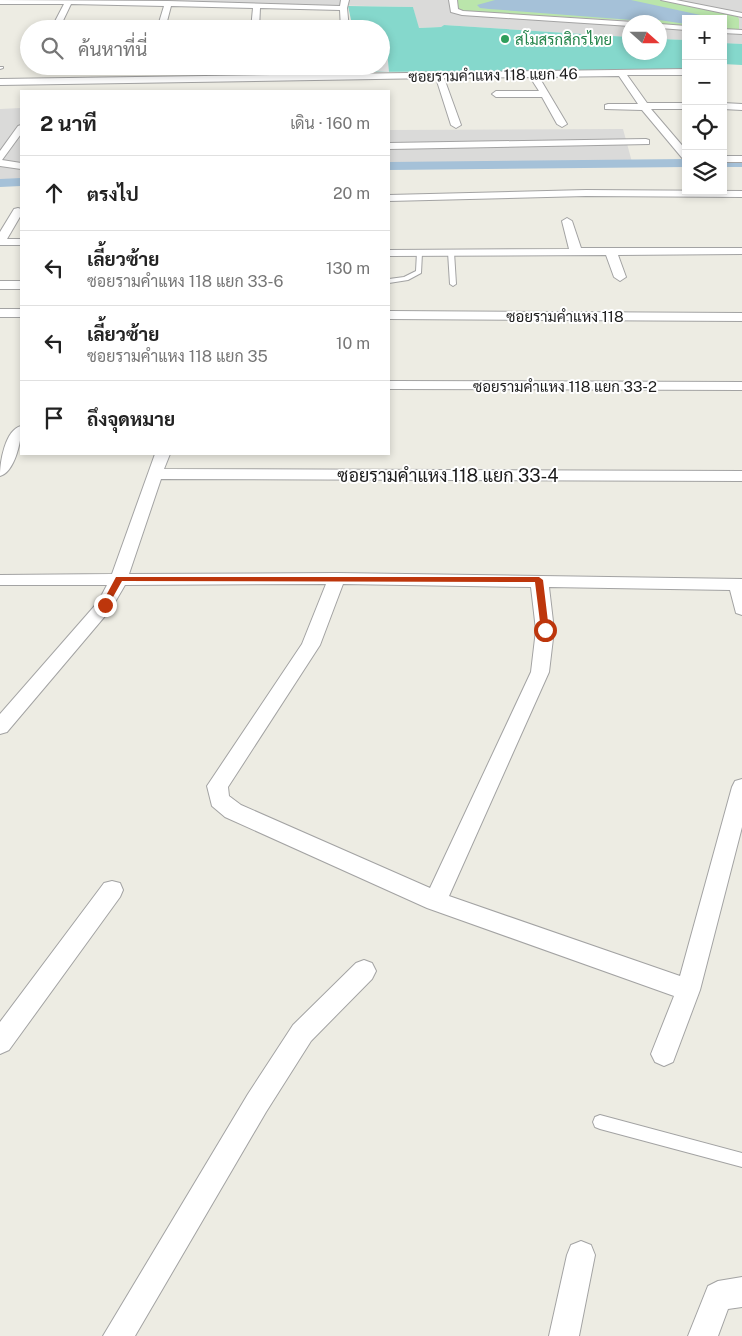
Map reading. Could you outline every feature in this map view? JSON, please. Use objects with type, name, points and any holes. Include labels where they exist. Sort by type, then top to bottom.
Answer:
[{"type":"street","points":[[453,0],[454,10],[462,13],[622,23]]},
{"type":"street","points":[[665,0],[742,15]]},
{"type":"street","points":[[60,20],[69,1]]},
{"type":"street","points":[[0,2],[69,1],[257,5],[344,4],[345,20]]},
{"type":"street","points":[[163,20],[168,3]]},
{"type":"street","points":[[255,20],[257,5]]},
{"type":"street","points":[[667,27],[682,28]]},
{"type":"street","points":[[727,31],[742,32]]},
{"type":"street","name":"ซอยรามคำแหง 118 แยก 46","points":[[0,82],[22,78],[149,76],[251,78],[682,72]]},
{"type":"street","points":[[622,73],[645,107],[682,152]]},
{"type":"street","points":[[533,74],[562,124]]},
{"type":"street","points":[[439,75],[456,125]]},
{"type":"street","points":[[496,94],[544,94]]},
{"type":"street","points":[[608,107],[682,106]]},
{"type":"street","points":[[727,106],[742,107]]},
{"type":"street","points":[[0,158],[20,129]]},
{"type":"street","points":[[544,132],[551,157]]},
{"type":"street","points":[[465,141],[467,158]]},
{"type":"street","points":[[390,146],[465,141],[646,142]]},
{"type":"street","points":[[727,159],[742,159]]},
{"type":"street","points":[[0,163],[20,166]]},
{"type":"street","points":[[390,198],[586,193],[742,194]]},
{"type":"street","points":[[0,211],[20,211]]},
{"type":"street","points":[[20,211],[5,223],[0,242],[20,242]]},
{"type":"street","points":[[567,221],[576,252]]},
{"type":"street","points":[[610,252],[620,277]]},
{"type":"street","points":[[390,253],[742,252]]},
{"type":"street","points":[[0,285],[20,285]]},
{"type":"street","points":[[0,312],[20,313]]},
{"type":"street","name":"ซอยรามคำแหง 118","points":[[390,315],[742,317]]},
{"type":"street","name":"ซอยรามคำแหง 118 แยก 33-2","points":[[390,385],[742,386]]},
{"type":"street","points":[[0,471],[20,432]]},
{"type":"street","points":[[0,728],[105,605],[119,579],[162,455]]},
{"type":"street","name":"ซอยรามคำแหง 118 แยก 33-4","points":[[154,474],[742,476]]},
{"type":"street","points":[[337,578],[311,645],[217,786],[219,800],[234,811],[435,901],[688,990]]},
{"type":"street","points":[[0,580],[337,578],[539,580],[739,585],[742,609]]},
{"type":"street","points":[[435,901],[540,672],[545,630],[539,580]]},
{"type":"street","points":[[664,1054],[688,990],[742,787]]},
{"type":"street","points":[[0,1042],[112,890]]},
{"type":"street","points":[[118,1336],[257,1103],[302,1033],[364,971]]},
{"type":"street","points":[[564,1336],[580,1255]]},
{"type":"street","points":[[703,1336],[718,1296],[742,1292]]},
{"type":"lane","points":[[390,281],[406,279],[419,272],[419,252]]},
{"type":"lane","points":[[451,252],[453,284]]},
{"type":"lane","points":[[600,1122],[742,1160]]},
{"type":"shaded area","points":[[104,0],[742,0],[742,44],[727,43],[727,15],[682,15],[682,40],[667,39],[667,15],[622,15],[622,37],[444,25],[441,27],[418,28],[413,7]]},
{"type":"shaded area","points":[[495,0],[631,0],[700,15],[682,15],[682,23],[667,21],[667,15],[622,15],[622,19],[489,9],[480,8],[477,5]]},
{"type":"shaded area","name":"สโมสรกสิกรไทย","points":[[348,6],[413,7],[419,28],[441,27],[444,25],[622,37],[622,60],[667,60],[667,39],[682,40],[682,70],[390,72],[390,20],[351,20]]},
{"type":"shaded area","points":[[727,43],[742,44],[742,65],[727,64]]},
{"type":"shaded area","points":[[20,108],[20,185],[0,186],[0,109]]},
{"type":"shaded area","points":[[623,129],[632,162],[390,166],[390,130]]},
{"type":"green space","points":[[458,0],[660,0],[737,16],[739,19],[739,29],[727,30],[727,15],[682,15],[682,27],[667,26],[667,15],[622,15],[622,20],[460,11],[456,4]]},
{"type":"waterway","points":[[390,166],[682,163]]},
{"type":"waterway","points":[[727,163],[742,163]]},
{"type":"waterway","points":[[0,183],[20,182]]},
{"type":"place","name":"สโมสรกสิกรไทย","points":[[505,39]]},
{"type":"route","points":[[105,605],[119,579],[337,578],[539,580],[545,630]]}]
